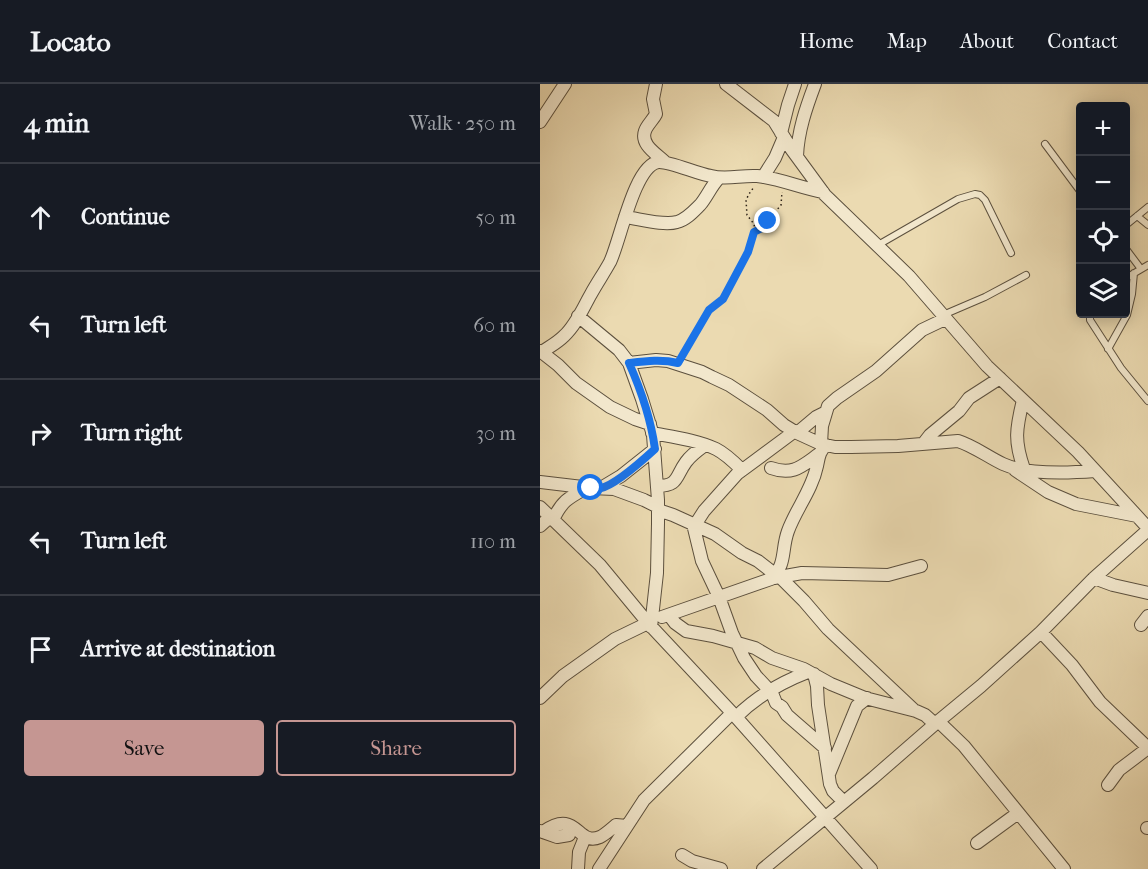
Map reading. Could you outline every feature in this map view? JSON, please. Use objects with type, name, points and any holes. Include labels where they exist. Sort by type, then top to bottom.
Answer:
[{"type":"street","points":[[540,122],[565,84]]},
{"type":"street","points":[[656,84],[653,99],[656,114],[644,132],[644,138],[649,148],[666,163]]},
{"type":"street","points":[[726,84],[774,121],[823,192],[909,276],[987,366],[1078,452],[1148,529],[981,686],[763,869]]},
{"type":"street","points":[[762,177],[775,158],[795,84]]},
{"type":"street","points":[[797,156],[800,128],[815,84]]},
{"type":"street","points":[[742,470],[718,450],[651,428],[610,407],[576,383],[541,352],[565,335],[579,316],[610,263],[630,200],[646,171],[657,162],[719,178],[762,177],[823,192]]},
{"type":"street","points":[[625,217],[669,224],[678,222],[701,204],[719,178]]},
{"type":"street","points":[[579,316],[614,345],[629,363],[651,428],[655,449],[658,509],[657,573],[650,623]]},
{"type":"street","points":[[776,577],[788,531],[813,477],[822,448],[822,426],[828,406],[876,371],[922,330],[944,317]]},
{"type":"street","points":[[629,363],[668,361],[702,372],[757,402],[784,425],[822,448],[898,446],[958,441],[1009,466],[1071,473],[1095,471]]},
{"type":"street","points":[[923,444],[930,435],[959,411],[969,398],[1000,378]]},
{"type":"street","points":[[1023,400],[1017,447],[1024,469]]},
{"type":"street","points":[[825,748],[787,715],[756,676],[737,643],[702,561],[694,525],[737,474],[826,412]]},
{"type":"street","points":[[657,486],[675,482],[684,463],[705,445]]},
{"type":"street","points":[[771,468],[787,472],[802,467],[822,448]]},
{"type":"street","points":[[601,488],[621,476],[655,449]]},
{"type":"street","points":[[1009,466],[1048,492],[1068,501],[1137,516]]},
{"type":"street","points":[[540,482],[614,489],[724,539],[742,553],[758,561],[804,601],[828,629],[914,710]]},
{"type":"street","points":[[540,526],[552,518],[565,500],[588,488]]},
{"type":"street","points":[[540,507],[600,565],[871,869]]},
{"type":"street","points":[[540,698],[563,676],[615,639],[669,615],[776,577],[802,573],[888,575],[921,566]]},
{"type":"street","points":[[1094,578],[1148,593]]},
{"type":"street","points":[[669,615],[686,631],[755,648],[831,684],[867,698],[914,710],[936,722],[964,746],[1064,869]]},
{"type":"street","points":[[1041,632],[1072,665],[1100,702],[1148,748],[1119,770],[1107,785]]},
{"type":"street","points":[[599,869],[644,800],[734,715],[793,678],[811,673]]},
{"type":"street","points":[[811,673],[817,687],[830,784],[833,791],[844,802]]},
{"type":"street","points":[[829,774],[857,706],[867,698]]},
{"type":"street","points":[[977,843],[1018,813]]},
{"type":"street","points":[[541,832],[563,823],[574,827],[585,837],[594,838],[600,837],[616,825],[627,826]]},
{"type":"street","points":[[541,832],[557,837],[569,835]]},
{"type":"street","points":[[578,869],[579,852],[585,837]]},
{"type":"street","points":[[682,855],[700,866],[721,869]]},
{"type":"lane","points":[[1045,144],[1076,186]]},
{"type":"lane","points":[[878,245],[958,199],[975,194],[985,200],[1011,253]]},
{"type":"lane","points":[[1130,221],[1148,207]]},
{"type":"lane","points":[[1137,216],[1148,225]]},
{"type":"lane","points":[[1130,255],[1141,269]]},
{"type":"lane","points":[[1130,275],[1148,265]]},
{"type":"lane","points":[[1108,349],[1127,315],[1134,273]]},
{"type":"lane","points":[[944,317],[1026,275]]},
{"type":"lane","points":[[1090,318],[1121,369],[1148,401]]},
{"type":"path","points":[[678,363],[709,310],[723,299],[748,252],[754,224],[747,215],[746,200],[762,177]]},
{"type":"path","points":[[754,232],[762,228],[781,205],[783,190],[787,183]]},
{"type":"route","points":[[591,488],[601,488],[609,484],[655,449],[653,435],[629,363],[656,360],[678,363],[709,310],[723,299],[748,252],[754,232],[768,221]]}]
